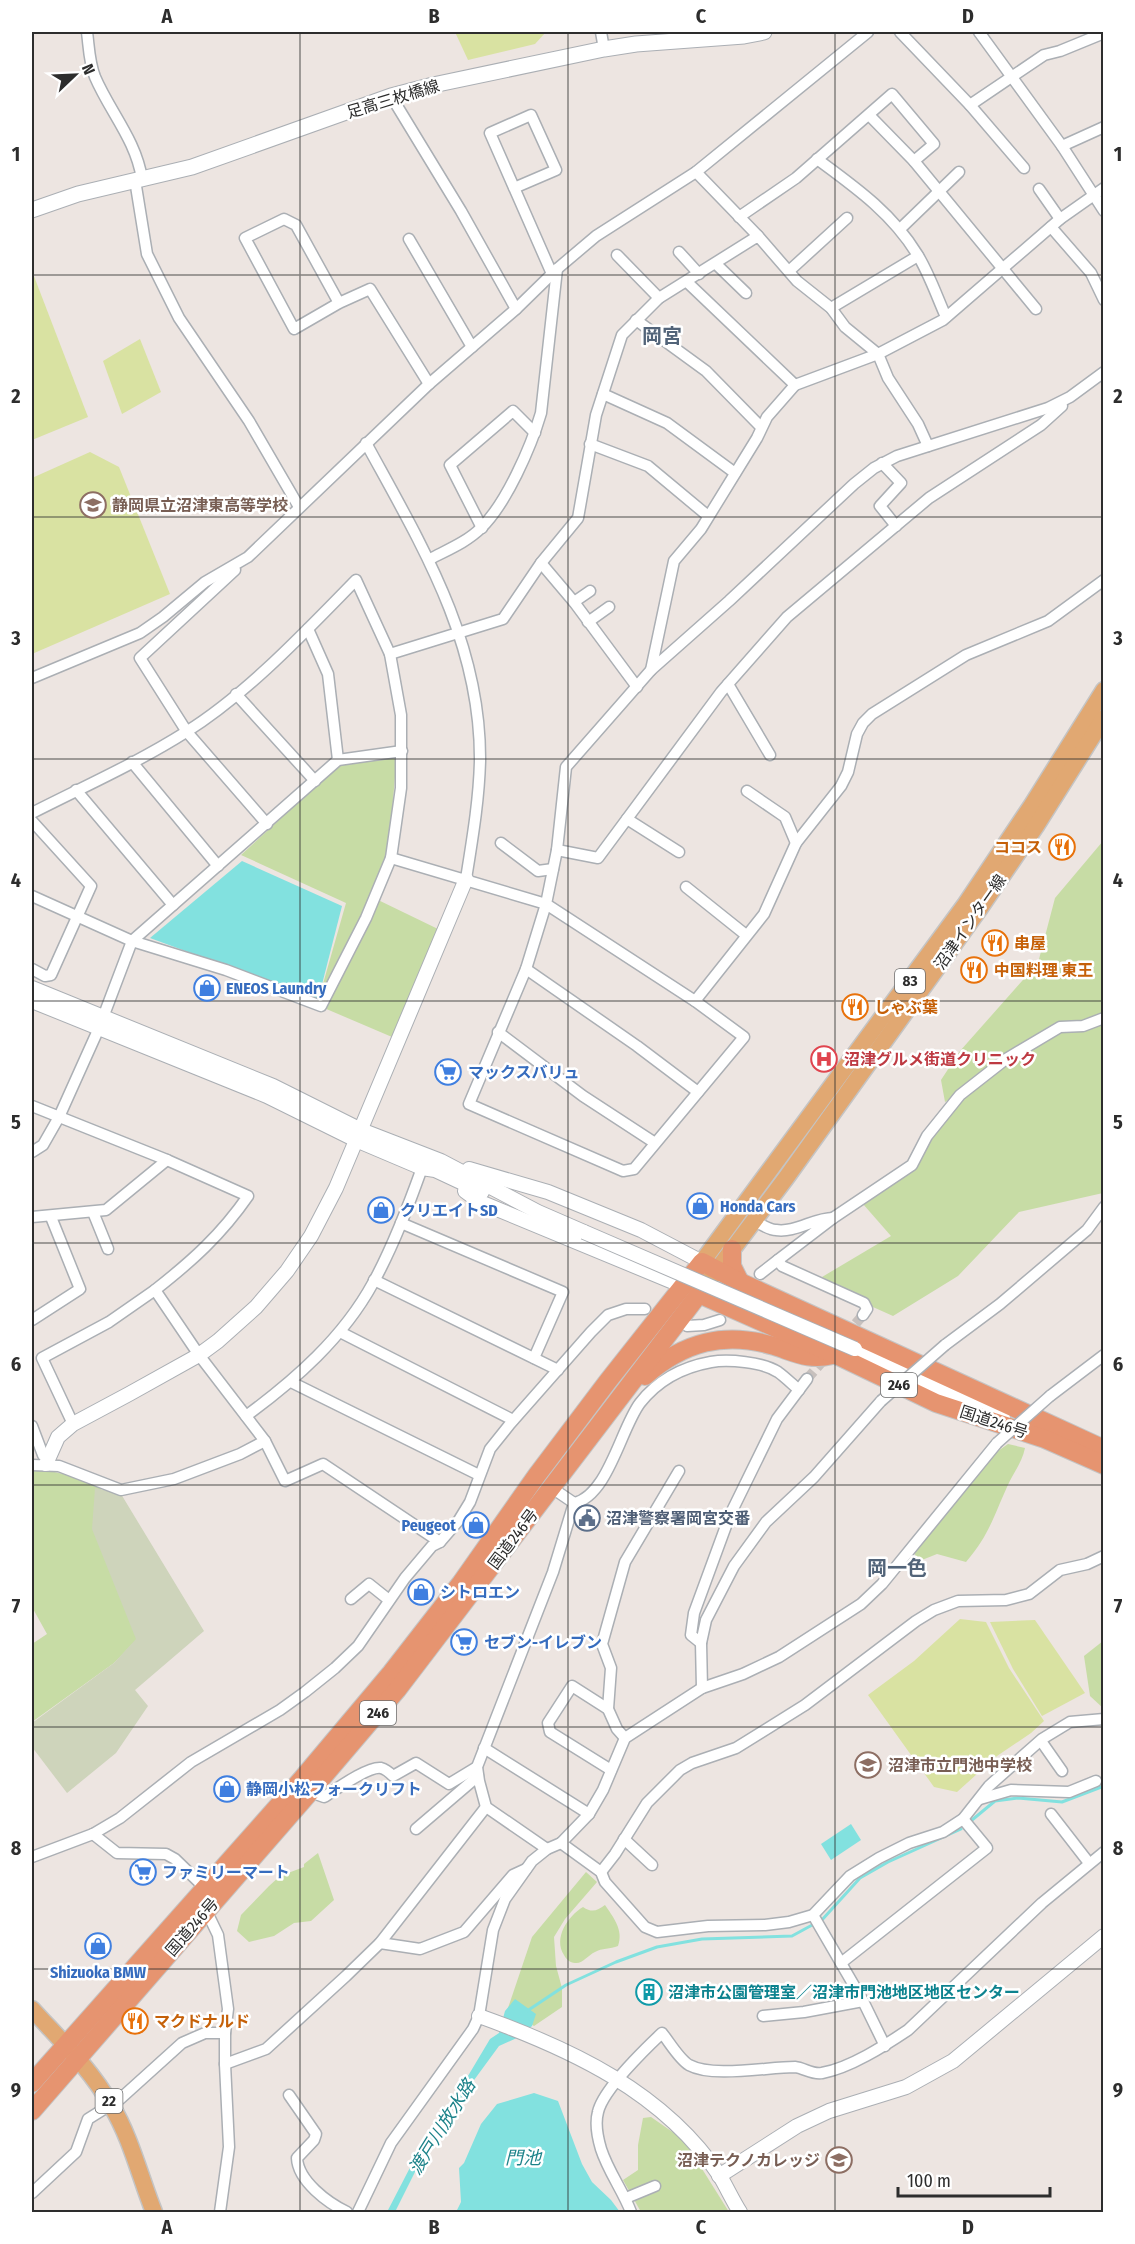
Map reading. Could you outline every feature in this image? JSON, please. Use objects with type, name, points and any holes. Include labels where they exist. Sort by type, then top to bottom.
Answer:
[{"type":"highway","points":[[732,1249],[732,1266],[740,1282]]},
{"type":"highway","name":"国道246号","points":[[32,2083],[72,2051],[206,1910],[310,1792],[440,1636],[575,1457],[709,1266],[1104,1449]]},
{"type":"highway","name":"国道246号","points":[[691,1290],[936,1403],[1045,1439],[1104,1465]]},
{"type":"highway","name":"国道246号","points":[[32,2111],[72,2051],[205,1888],[301,1780],[391,1673],[474,1566],[537,1475],[608,1381],[691,1290]]},
{"type":"highway","name":"246","points":[[575,1457],[645,1376],[668,1358],[688,1348],[708,1341],[737,1340],[761,1342],[817,1359],[834,1354]]},
{"type":"main road","name":"足高三枚橋線","points":[[32,210],[78,194],[192,167],[391,96],[433,85],[660,37],[744,36],[764,32]]},
{"type":"main road","name":"沼津インター線","points":[[709,1266],[965,905],[1032,805],[1104,690]]},
{"type":"main road","name":"沼津インター線","points":[[709,1266],[732,1249],[754,1221],[980,908],[1036,826],[1104,718]]},
{"type":"main road","name":"22","points":[[32,2009],[38,2025],[72,2051],[112,2105],[154,2212]]},
{"type":"street","points":[[88,32],[88,48],[96,78],[140,162],[138,179],[147,254],[179,318],[249,421],[299,507]]},
{"type":"street","points":[[601,32],[604,49]]},
{"type":"street","points":[[267,824],[187,732],[140,657],[429,384],[596,236],[696,172],[868,32]]},
{"type":"street","points":[[900,32],[970,105],[1024,168]]},
{"type":"street","points":[[979,32],[1062,146],[1092,196],[1104,211]]},
{"type":"street","points":[[970,105],[1044,55],[1103,32]]},
{"type":"street","points":[[739,217],[796,178],[891,94],[934,144],[914,161]]},
{"type":"street","points":[[391,96],[461,211],[516,309]]},
{"type":"street","points":[[430,559],[464,542],[482,528],[502,502],[536,433],[541,413],[555,272],[514,188],[490,133],[531,114],[556,170],[514,188]]},
{"type":"street","points":[[869,115],[914,161],[1036,309]]},
{"type":"street","points":[[1062,146],[1104,126]]},
{"type":"street","points":[[818,159],[876,203],[900,229],[918,256],[946,317]]},
{"type":"street","points":[[696,172],[758,236],[797,281],[831,308],[845,327],[878,354],[888,378],[918,424],[928,446]]},
{"type":"street","points":[[900,229],[959,172]]},
{"type":"street","points":[[651,670],[674,561],[701,529],[757,438],[761,427],[795,385],[878,354],[946,317],[1060,219],[1104,188]]},
{"type":"street","points":[[1039,189],[1060,219]]},
{"type":"street","points":[[789,271],[847,218]]},
{"type":"street","points":[[339,303],[296,225],[285,219],[245,238],[294,329],[339,303],[370,289],[429,384]]},
{"type":"street","points":[[1051,227],[1091,273],[1104,300]]},
{"type":"street","points":[[390,654],[503,619],[541,563],[578,518],[596,415],[622,335],[659,298],[758,236]]},
{"type":"street","points":[[409,239],[472,347]]},
{"type":"street","points":[[678,252],[699,274]]},
{"type":"street","points":[[617,255],[659,298]]},
{"type":"street","points":[[831,308],[918,256]]},
{"type":"street","points":[[716,264],[746,293]]},
{"type":"street","points":[[687,282],[795,385]]},
{"type":"street","points":[[636,320],[706,371],[761,427]]},
{"type":"street","points":[[557,850],[598,858],[729,684],[787,617],[929,498],[1041,425],[1070,397],[1104,372]]},
{"type":"street","points":[[603,394],[667,423],[735,473]]},
{"type":"street","points":[[391,858],[546,904],[695,1001],[744,1037],[634,1169],[623,1171],[469,1104],[526,969],[546,904],[557,850],[566,767],[651,670],[729,601],[854,483],[882,463],[897,456],[1048,408],[1070,397]]},
{"type":"street","points":[[482,528],[450,465],[513,411],[536,433]]},
{"type":"street","points":[[42,1461],[58,1437],[73,1424],[198,1355],[218,1341],[256,1307],[287,1271],[311,1236],[336,1188],[466,879],[480,761],[474,692],[459,632],[430,559],[366,443]]},
{"type":"street","points":[[590,444],[648,466],[708,516]]},
{"type":"street","points":[[882,463],[900,483],[880,506],[896,526]]},
{"type":"street","points":[[32,678],[140,633],[205,582],[248,557]]},
{"type":"street","points":[[541,563],[574,602],[636,687]]},
{"type":"street","points":[[32,813],[187,732],[237,694],[356,580],[390,654],[401,716],[401,789],[391,858],[366,918],[321,1006],[226,970],[132,941],[32,896]]},
{"type":"street","points":[[695,1001],[764,914],[796,843],[841,786],[848,772],[857,734],[863,723],[872,714],[966,655],[1048,621],[1104,580]]},
{"type":"street","points":[[574,602],[590,591]]},
{"type":"street","points":[[588,622],[609,607]]},
{"type":"street","points":[[308,628],[328,674],[338,760]]},
{"type":"street","points":[[729,684],[770,755]]},
{"type":"street","points":[[237,694],[315,780]]},
{"type":"street","points":[[32,1152],[43,1145],[59,1117],[100,1023],[132,941],[338,760],[402,751]]},
{"type":"street","points":[[132,762],[218,866]]},
{"type":"street","points":[[76,790],[173,905]]},
{"type":"street","points":[[747,791],[785,817],[796,843]]},
{"type":"street","points":[[627,819],[679,852]]},
{"type":"street","points":[[32,821],[91,886],[51,975],[45,975],[32,969]]},
{"type":"street","points":[[501,843],[538,871],[553,869]]},
{"type":"street","points":[[686,887],[746,935]]},
{"type":"street","points":[[526,969],[637,1046],[698,1092]]},
{"type":"street","points":[[32,988],[100,1023],[433,1166],[489,1196],[538,1212],[855,1349],[1045,1439]]},
{"type":"street","points":[[32,1001],[100,1023]]},
{"type":"street","points":[[760,1274],[833,1218],[912,1165],[927,1136],[960,1095],[1006,1059],[1060,1027],[1083,1026],[1104,1018]]},
{"type":"street","points":[[498,1032],[583,1096],[655,1143]]},
{"type":"street","points":[[32,1106],[167,1160],[248,1196],[229,1223],[208,1246],[155,1290],[109,1322],[42,1358],[73,1424]]},
{"type":"street","points":[[358,1135],[433,1166],[551,1188],[641,1230],[709,1266]]},
{"type":"street","points":[[32,1217],[106,1210],[167,1160]]},
{"type":"street","points":[[246,1416],[291,1382],[340,1332],[374,1280],[401,1223],[433,1166]]},
{"type":"street","points":[[433,1166],[480,1202],[691,1290]]},
{"type":"street","points":[[702,1688],[701,1643],[706,1620],[734,1566],[766,1522],[814,1477],[881,1401],[945,1345],[1000,1304],[1087,1230],[1104,1207]]},
{"type":"street","points":[[93,1212],[108,1250]]},
{"type":"street","points":[[32,1320],[80,1289],[51,1217]]},
{"type":"street","points":[[754,1221],[775,1230],[786,1230],[822,1218],[833,1218]]},
{"type":"street","points":[[401,1223],[563,1292],[534,1358]]},
{"type":"street","points":[[778,1260],[782,1266],[864,1303],[867,1309],[864,1315]]},
{"type":"street","points":[[374,1280],[558,1370]]},
{"type":"street","points":[[155,1290],[198,1355],[265,1441],[285,1481],[323,1464],[440,1542]]},
{"type":"street","points":[[32,1856],[93,1834],[120,1818],[192,1762],[280,1710],[305,1692],[358,1646],[389,1600],[432,1546],[440,1542],[459,1520],[470,1502],[490,1449],[513,1420],[608,1315],[626,1309],[645,1309]]},
{"type":"street","points":[[687,1326],[705,1325],[720,1320]]},
{"type":"street","points":[[340,1332],[513,1420]]},
{"type":"street","points":[[358,2212],[391,2143],[473,2029],[479,2016],[493,1930],[506,1899],[532,1861],[547,1849],[561,1843],[589,1814],[603,1790],[625,1738],[702,1688],[743,1674],[778,1657],[861,1604],[882,1584],[997,1443],[1050,1396],[1104,1355]]},
{"type":"street","points":[[552,1488],[574,1503],[581,1502],[596,1489],[639,1404],[651,1391],[681,1370],[717,1361],[739,1360],[777,1371],[799,1390]]},
{"type":"street","points":[[884,1362],[1043,1420]]},
{"type":"street","points":[[701,1643],[691,1635],[694,1613],[730,1515],[777,1419],[807,1379]]},
{"type":"street","points":[[291,1382],[479,1475]]},
{"type":"street","points":[[32,1426],[43,1455],[42,1461]]},
{"type":"street","points":[[42,1461],[121,1490],[174,1479],[240,1454],[265,1441]]},
{"type":"street","points":[[625,1738],[617,1729],[608,1709],[610,1668],[602,1644],[625,1562],[679,1471]]},
{"type":"street","points":[[547,1849],[486,1807],[478,1771],[484,1748],[553,1572],[574,1503]]},
{"type":"street","points":[[601,1872],[647,1803],[680,1770],[692,1763],[736,1748],[805,1705],[916,1621],[934,1610],[958,1601],[1005,1600],[1029,1594],[1060,1570],[1087,1564],[1104,1556]]},
{"type":"street","points":[[351,1599],[369,1584],[389,1600]]},
{"type":"street","points":[[608,1709],[572,1686],[548,1723],[550,1732],[611,1770]]},
{"type":"street","points":[[561,1843],[601,1872],[605,1882],[645,1927],[657,1932],[708,1926],[765,1925],[789,1922],[813,1915],[850,1876],[879,1858],[909,1843],[943,1832],[963,1819],[989,1786],[1041,1740],[1070,1722],[1104,1719]]},
{"type":"street","points":[[1041,1740],[1062,1771]]},
{"type":"street","points":[[484,1748],[589,1814]]},
{"type":"street","points":[[310,1792],[324,1797],[372,1769],[381,1768],[393,1776],[416,1763],[449,1784],[478,1771]]},
{"type":"street","points":[[416,1829],[478,1771]]},
{"type":"street","points":[[980,1799],[1011,1790],[1069,1792],[1096,1781]]},
{"type":"street","points":[[225,2064],[266,2049],[380,1943],[486,1807]]},
{"type":"street","points":[[1051,1814],[1089,1863]]},
{"type":"street","points":[[841,1963],[987,1848],[963,1819]]},
{"type":"street","points":[[93,1834],[117,1853],[166,1854],[175,1859],[205,1888]]},
{"type":"street","points":[[624,1839],[652,1865]]},
{"type":"street","points":[[631,2212],[597,2129],[598,2113],[602,2101],[638,2055],[662,2033],[687,2064],[701,2070],[797,2067],[819,2074],[842,2067],[885,2046],[908,2030],[1042,1903],[1104,1852]]},
{"type":"street","points":[[380,1943],[420,1949],[464,1932],[513,1875],[526,1869]]},
{"type":"street","points":[[206,1910],[218,1935],[228,2009],[225,2064],[229,2146],[220,2212]]},
{"type":"street","points":[[813,1915],[885,2046]]},
{"type":"street","points":[[720,2176],[797,2126],[849,2104],[906,2087],[953,2061],[1104,1936]]},
{"type":"street","points":[[763,2016],[804,2012],[862,2001]]},
{"type":"street","points":[[479,2016],[524,2032],[569,2052],[620,2079],[651,2102],[686,2134],[720,2176],[740,2212]]},
{"type":"street","points":[[32,2193],[76,2152],[88,2119],[112,2105],[182,2043],[205,2033],[225,2033]]},
{"type":"street","points":[[289,2095],[316,2134],[314,2140],[297,2158],[301,2171],[311,2187],[321,2196],[347,2212]]},
{"type":"street","points":[[626,2199],[655,2186]]},
{"type":"green space","points":[[455,32],[546,32],[535,44],[468,60]]},
{"type":"green space","points":[[32,271],[88,417],[32,440]]},
{"type":"green space","points":[[140,339],[161,392],[122,414],[103,361]]},
{"type":"green space","points":[[90,452],[119,467],[170,594],[32,654],[32,478]]},
{"type":"green space","points":[[397,754],[388,858],[374,898],[438,929],[392,1037],[317,1005],[346,903],[241,855],[342,762]]},
{"type":"green space","points":[[1103,841],[1103,1193],[1019,1212],[958,1276],[893,1316],[864,1303],[822,1277],[891,1236],[863,1204],[908,1167],[923,1138],[976,1084],[945,1102],[941,1080],[960,1051],[1038,963],[1055,898]]},
{"type":"green space","points":[[1008,1444],[1025,1448],[1024,1453],[990,1526],[974,1552],[966,1562],[937,1554],[917,1562],[913,1546],[988,1458]]},
{"type":"green space","points":[[41,1469],[99,1482],[137,1639],[114,1663],[32,1722],[32,1644],[47,1634],[32,1607],[32,1471]]},
{"type":"green space","points":[[95,1488],[121,1494],[204,1631],[135,1690],[148,1706],[116,1753],[67,1793],[32,1747],[32,1723],[114,1663],[136,1639],[92,1529]]},
{"type":"green space","points":[[960,1619],[986,1622],[1009,1668],[1044,1721],[1031,1733],[997,1756],[957,1792],[934,1787],[868,1695],[914,1661]]},
{"type":"green space","points":[[1035,1620],[1085,1693],[1042,1716],[1013,1669],[990,1622]]},
{"type":"green space","points":[[1103,1641],[1103,1708],[1090,1696],[1084,1656]]},
{"type":"green space","points":[[318,1853],[334,1900],[311,1921],[294,1923],[274,1936],[249,1942],[237,1931],[241,1915],[280,1876],[304,1867],[304,1864]]},
{"type":"green space","points":[[586,1872],[597,1882],[565,1919],[554,1937],[556,1966],[562,1988],[562,2007],[534,2026],[508,2008],[532,1937]]},
{"type":"green space","points":[[605,1905],[619,1929],[618,1946],[592,1953],[581,1962],[570,1962],[564,1955],[560,1942],[567,1922],[583,1907],[594,1910]]},
{"type":"green space","points":[[651,2117],[684,2140],[729,2212],[641,2212],[623,2180],[638,2170],[638,2145],[643,2118]]},
{"type":"water","points":[[242,861],[342,906],[318,1000],[150,938]]},
{"type":"water","points":[[851,1824],[861,1840],[831,1860],[821,1844]]},
{"type":"water","points":[[515,1999],[536,2014],[532,2026],[519,2037],[499,2046],[444,2121],[395,2212],[387,2212],[438,2118],[462,2086],[490,2039],[499,2033],[505,2011]]},
{"type":"water","name":"門池","points":[[534,2093],[558,2101],[582,2164],[592,2182],[620,2212],[456,2212],[461,2202],[459,2168],[464,2163],[481,2124],[497,2104]]},
{"type":"waterway","points":[[972,1820],[995,1801],[1018,1798],[1062,1802],[1104,1786]]},
{"type":"waterway","points":[[821,1921],[860,1878],[888,1862],[961,1829]]},
{"type":"waterway","points":[[527,2011],[566,1985],[616,1962],[657,1947],[702,1939],[792,1936],[814,1924]]},
{"type":"tunnel","points":[[846,1335],[863,1315]]},
{"type":"tunnel","points":[[807,1379],[828,1355]]},
{"type":"place","name":"静岡県立沼津東高等学校","points":[[93,505]]},
{"type":"place","name":"ココス","points":[[1062,847]]},
{"type":"place","name":"串屋","points":[[995,943]]},
{"type":"place","name":"中国料理 東王","points":[[974,970]]},
{"type":"place","name":"ENEOS Laundry","points":[[207,988]]},
{"type":"place","name":"しゃぶ葉","points":[[855,1007]]},
{"type":"place","name":"沼津グルメ街道クリニック","points":[[824,1059]]},
{"type":"place","name":"マックスバリュ","points":[[448,1072]]},
{"type":"place","name":"Honda Cars","points":[[700,1206]]},
{"type":"place","name":"クリエイトSD","points":[[381,1210]]},
{"type":"place","name":"沼津警察署岡宮交番","points":[[587,1518]]},
{"type":"place","name":"Peugeot","points":[[476,1525]]},
{"type":"place","name":"シトロエン","points":[[421,1592]]},
{"type":"place","name":"セブン-イレブン","points":[[464,1642]]},
{"type":"place","name":"沼津市立門池中学校","points":[[868,1765]]},
{"type":"place","name":"静岡小松フォークリフト","points":[[227,1789]]},
{"type":"place","name":"ファミリーマート","points":[[143,1872]]},
{"type":"place","name":"Shizuoka BMW","points":[[98,1946]]},
{"type":"place","name":"沼津市公園管理室／沼津市門池地区地区センター","points":[[649,1992]]},
{"type":"place","name":"マクドナルド","points":[[135,2021]]},
{"type":"place","name":"沼津テクノカレッジ","points":[[839,2160]]},
{"type":"district","name":"岡宮","points":[[662,336]]},
{"type":"district","name":"岡一色","points":[[897,1568]]},
{"type":"water label","name":"渡戸川放水路","points":[[442,2127]]}]
